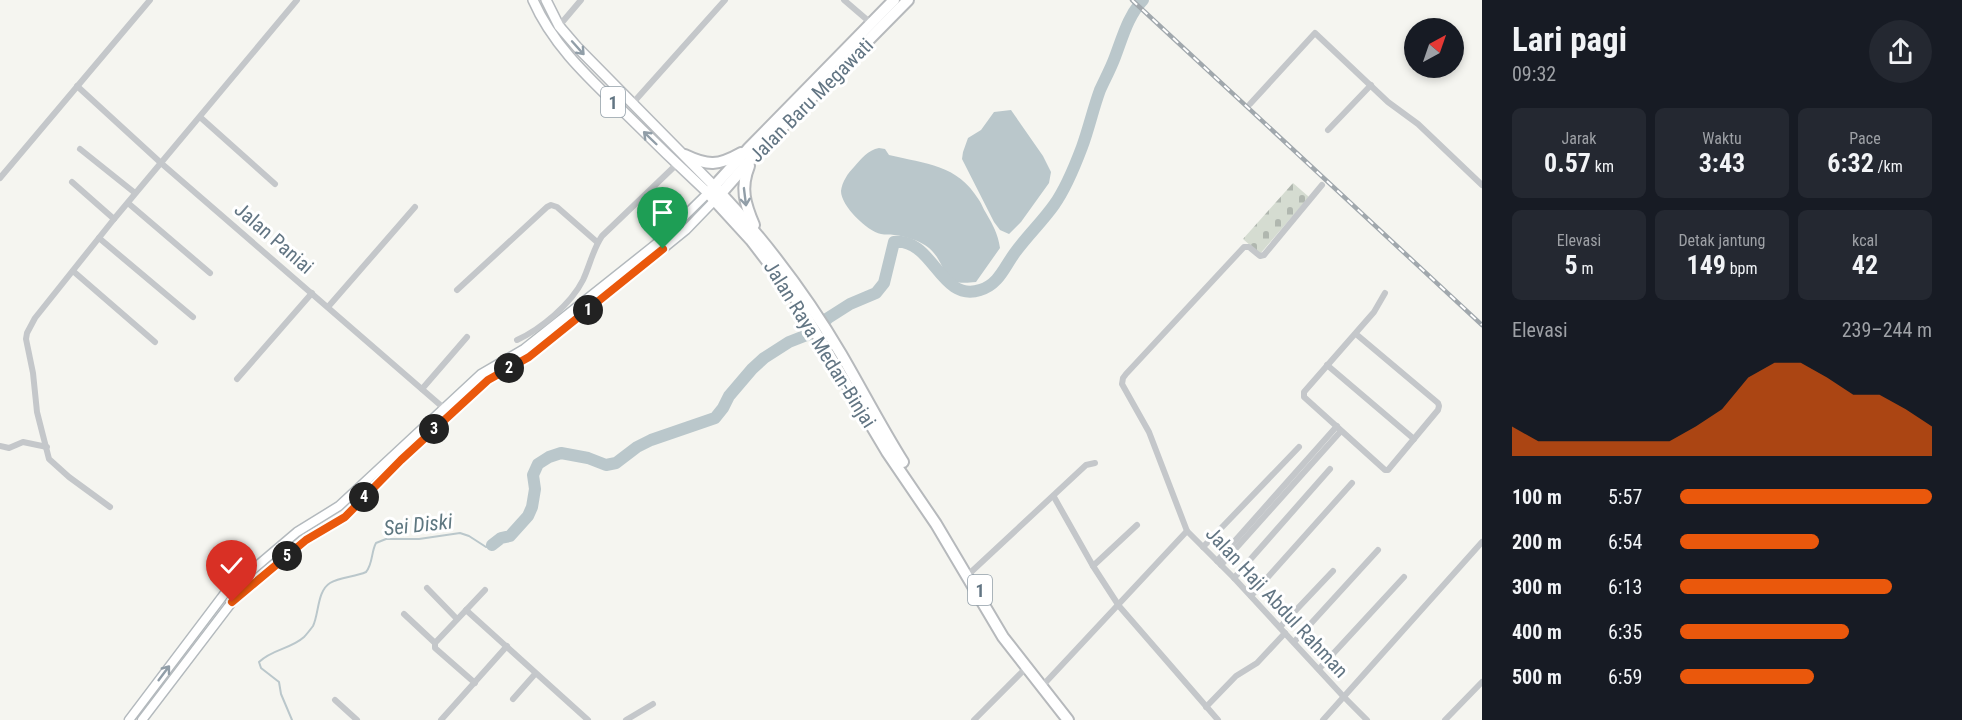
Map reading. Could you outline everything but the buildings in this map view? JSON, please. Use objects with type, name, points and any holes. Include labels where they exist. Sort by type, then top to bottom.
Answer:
[{"type":"highway","name":"Jalan Baru Megawati","points":[[714,193],[877,23],[894,0]]},
{"type":"highway","name":"Jalan Baru Megawati","points":[[877,23],[908,0]]},
{"type":"highway","points":[[681,160],[719,163],[751,153]]},
{"type":"highway","points":[[751,153],[743,193],[758,236]]},
{"type":"highway","name":"Jalan Raya Medan-Binjai","points":[[714,193],[758,236],[786,270],[807,309],[941,521],[1008,634],[1045,683],[1068,720]]},
{"type":"highway","name":"Jalan Raya Medan-Binjai","points":[[714,193],[807,309]]},
{"type":"highway","name":"Jalan Raya Medan-Binjai","points":[[837,357],[887,452],[936,524],[1003,637],[1026,668],[1075,720]]},
{"type":"main road","name":"Jalan Raya Medan-Binjai","points":[[533,0],[541,19],[553,37],[588,77],[681,160],[714,193]]},
{"type":"main road","name":"Jalan Raya Medan-Binjai","points":[[546,0],[559,26],[681,160]]},
{"type":"street","points":[[0,178],[150,0]]},
{"type":"street","points":[[110,507],[51,462],[37,411],[27,333],[35,318],[114,219],[297,0]]},
{"type":"street","points":[[559,26],[581,0]]},
{"type":"street","points":[[632,104],[725,0]]},
{"type":"street","points":[[844,0],[877,23]]},
{"type":"street","points":[[1250,104],[1315,33],[1388,102],[1418,124],[1482,185]]},
{"type":"street","points":[[1328,130],[1371,85]]},
{"type":"street","name":"Jalan Paniai","points":[[77,86],[161,163],[447,411]]},
{"type":"street","points":[[200,117],[275,184]]},
{"type":"street","points":[[80,149],[135,194]]},
{"type":"street","points":[[129,720],[225,593],[297,532],[339,506],[447,411],[488,380],[529,357],[583,281],[597,242],[681,160]]},
{"type":"street","points":[[72,182],[114,219]]},
{"type":"street","points":[[1045,683],[1187,531],[1156,448],[1142,418],[1122,387],[1123,378],[1244,247],[1257,255],[1264,255],[1322,185]]},
{"type":"street","points":[[517,340],[552,325],[686,230],[714,193]]},
{"type":"street","points":[[128,203],[210,273]]},
{"type":"street","points":[[457,290],[547,207],[552,205],[597,242]]},
{"type":"street","points":[[327,307],[415,207]]},
{"type":"street","points":[[99,238],[193,316]]},
{"type":"street","points":[[73,271],[155,342]]},
{"type":"street","points":[[237,378],[312,293]]},
{"type":"street","points":[[1356,334],[1439,406],[1390,468],[1385,470],[1304,397],[1304,392],[1356,334],[1374,312],[1385,293]]},
{"type":"street","points":[[422,389],[467,337]]},
{"type":"street","points":[[1327,365],[1414,439]]},
{"type":"street","points":[[142,720],[232,602],[306,540],[345,517],[447,411]]},
{"type":"street","points":[[1219,563],[1339,428]]},
{"type":"street","points":[[0,446],[9,448],[25,442],[47,446]]},
{"type":"street","points":[[1203,547],[1299,447]]},
{"type":"street","points":[[970,573],[1086,465],[1095,463]]},
{"type":"street","points":[[1234,578],[1330,469]]},
{"type":"street","points":[[1251,596],[1352,483]]},
{"type":"street","points":[[1053,497],[1119,606],[1218,720]]},
{"type":"street","points":[[1093,566],[1137,525]]},
{"type":"street","name":"Jalan Haji Abdul Rahman","points":[[1187,531],[1367,720]]},
{"type":"street","points":[[1323,720],[1482,542]]},
{"type":"street","points":[[1294,642],[1378,549]]},
{"type":"street","points":[[1206,707],[1236,676],[1257,663],[1333,571]]},
{"type":"street","points":[[1319,669],[1404,577]]},
{"type":"street","points":[[427,588],[457,620]]},
{"type":"street","points":[[435,643],[485,590]]},
{"type":"street","points":[[466,610],[583,719]]},
{"type":"street","points":[[404,614],[435,643],[435,648],[475,683]]},
{"type":"street","points":[[441,720],[507,646]]},
{"type":"street","points":[[974,720],[1026,668]]},
{"type":"street","points":[[513,699],[535,674]]},
{"type":"street","points":[[1445,720],[1482,682]]},
{"type":"street","points":[[335,700],[357,720]]},
{"type":"street","points":[[626,720],[653,704]]},
{"type":"green space","points":[[1293,183],[1309,197],[1260,254],[1243,239]]},
{"type":"shaded area","points":[[1011,110],[1043,156],[1051,172],[1049,183],[1021,222],[1009,234],[1000,230],[994,222],[962,159],[968,138],[981,130],[994,112]]},
{"type":"shaded area","points":[[879,148],[885,149],[889,155],[940,167],[951,172],[970,188],[979,200],[995,230],[1000,248],[976,282],[955,282],[946,274],[936,255],[926,245],[908,238],[875,232],[862,223],[845,204],[841,191],[844,181],[865,155]]},
{"type":"waterway","points":[[492,545],[501,538],[510,536],[528,516],[535,489],[533,475],[538,464],[561,453],[588,458],[606,465],[616,463],[637,447],[651,440],[715,418],[729,396],[764,358],[789,342],[812,333],[828,318],[850,304],[876,293],[884,283],[894,242],[907,243],[918,249],[955,287],[966,291],[980,290],[992,284],[1062,192],[1079,154],[1100,90],[1126,27],[1143,0]]},
{"type":"waterway","name":"Sei Diski","points":[[292,720],[281,694],[279,682],[261,668],[259,662],[306,635],[315,621],[320,597],[330,583],[366,572],[376,543],[386,539],[419,539],[460,533],[486,547],[492,545]]},
{"type":"railway","points":[[1132,0],[1482,325]]},
{"type":"route","points":[[232,602],[306,540],[345,517],[401,460],[488,380],[529,357],[663,249]]}]
